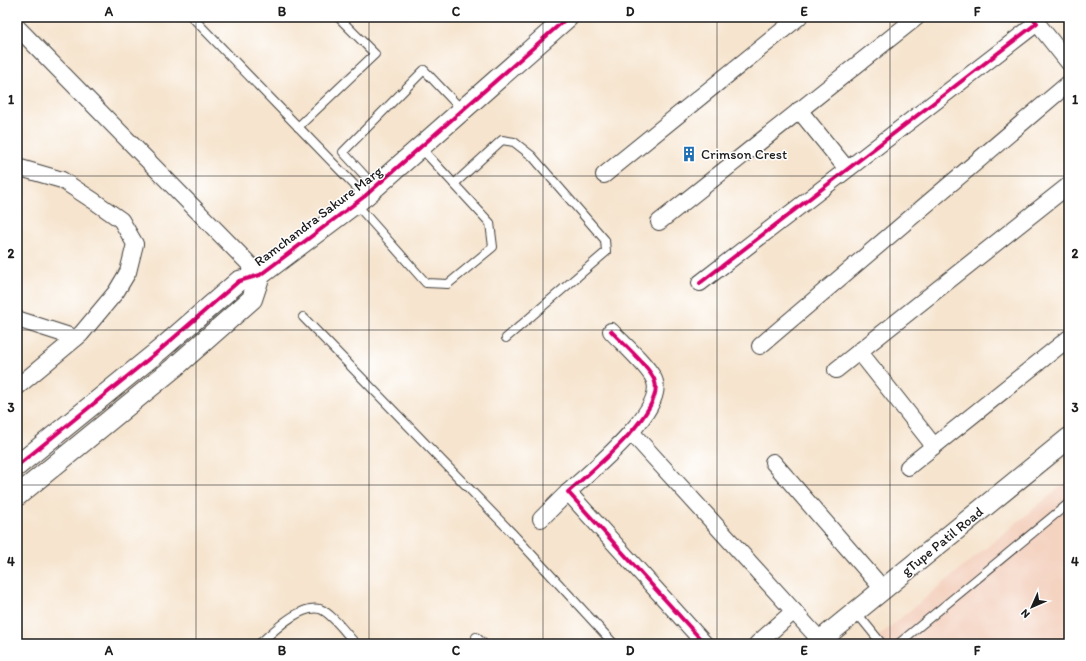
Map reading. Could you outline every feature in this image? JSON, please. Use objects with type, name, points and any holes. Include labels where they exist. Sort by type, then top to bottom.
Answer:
[{"type":"street","name":"Ramchandra Sakure Marg","points":[[17,466],[161,349],[239,281],[260,275],[366,196],[568,17]]},
{"type":"street","points":[[604,174],[799,17]]},
{"type":"street","points":[[659,222],[917,17]]},
{"type":"street","points":[[700,283],[1035,20],[1069,63]]},
{"type":"street","points":[[17,27],[260,275]]},
{"type":"street","points":[[760,346],[1069,83]]},
{"type":"street","points":[[799,110],[847,169]]},
{"type":"street","points":[[17,167],[62,180],[122,220],[135,244],[128,272],[116,292],[76,338],[17,387]]},
{"type":"street","points":[[836,370],[1069,185]]},
{"type":"street","name":"Ramchandra Sakure Marg","points":[[17,496],[176,366],[252,299],[260,275]]},
{"type":"street","points":[[17,319],[76,338]]},
{"type":"street","points":[[541,519],[631,432],[650,408],[655,394],[656,382],[650,373],[611,331]]},
{"type":"street","points":[[908,467],[1069,338]]},
{"type":"street","points":[[161,349],[176,366]]},
{"type":"street","points":[[859,351],[934,446]]},
{"type":"street","points":[[631,432],[794,611],[818,642]]},
{"type":"street","name":"gTupe Patil Road","points":[[818,642],[1069,438]]},
{"type":"street","points":[[773,462],[883,589]]},
{"type":"street","points":[[568,492],[705,644]]},
{"type":"street","points":[[757,644],[794,611]]},
{"type":"lane","points":[[192,17],[366,196]]},
{"type":"lane","points":[[298,126],[375,54],[338,17]]},
{"type":"lane","points":[[421,148],[490,223],[492,248],[448,284],[426,283],[366,196],[343,152],[424,70],[462,110]]},
{"type":"lane","points":[[454,184],[502,140],[514,142],[532,156],[605,240],[606,252],[506,338]]},
{"type":"lane","points":[[303,317],[512,533],[614,644]]},
{"type":"lane","points":[[898,644],[1069,503]]},
{"type":"lane","points":[[259,644],[297,613],[309,609],[320,610],[329,615],[356,644]]},
{"type":"lane","points":[[855,611],[882,644]]},
{"type":"lane","points":[[476,637],[484,644]]},
{"type":"shaded area","points":[[1069,480],[1069,644],[869,644]]},
{"type":"cycle path","points":[[17,466],[161,349],[239,281],[260,275],[365,196],[568,17]]},
{"type":"cycle path","points":[[700,283],[1037,23],[1032,17]]},
{"type":"cycle path","points":[[611,331],[636,356],[653,377],[655,382],[655,395],[648,409],[637,425],[623,441],[568,492],[705,644]]},
{"type":"place","name":"Crimson Crest","points":[[689,154]]}]
